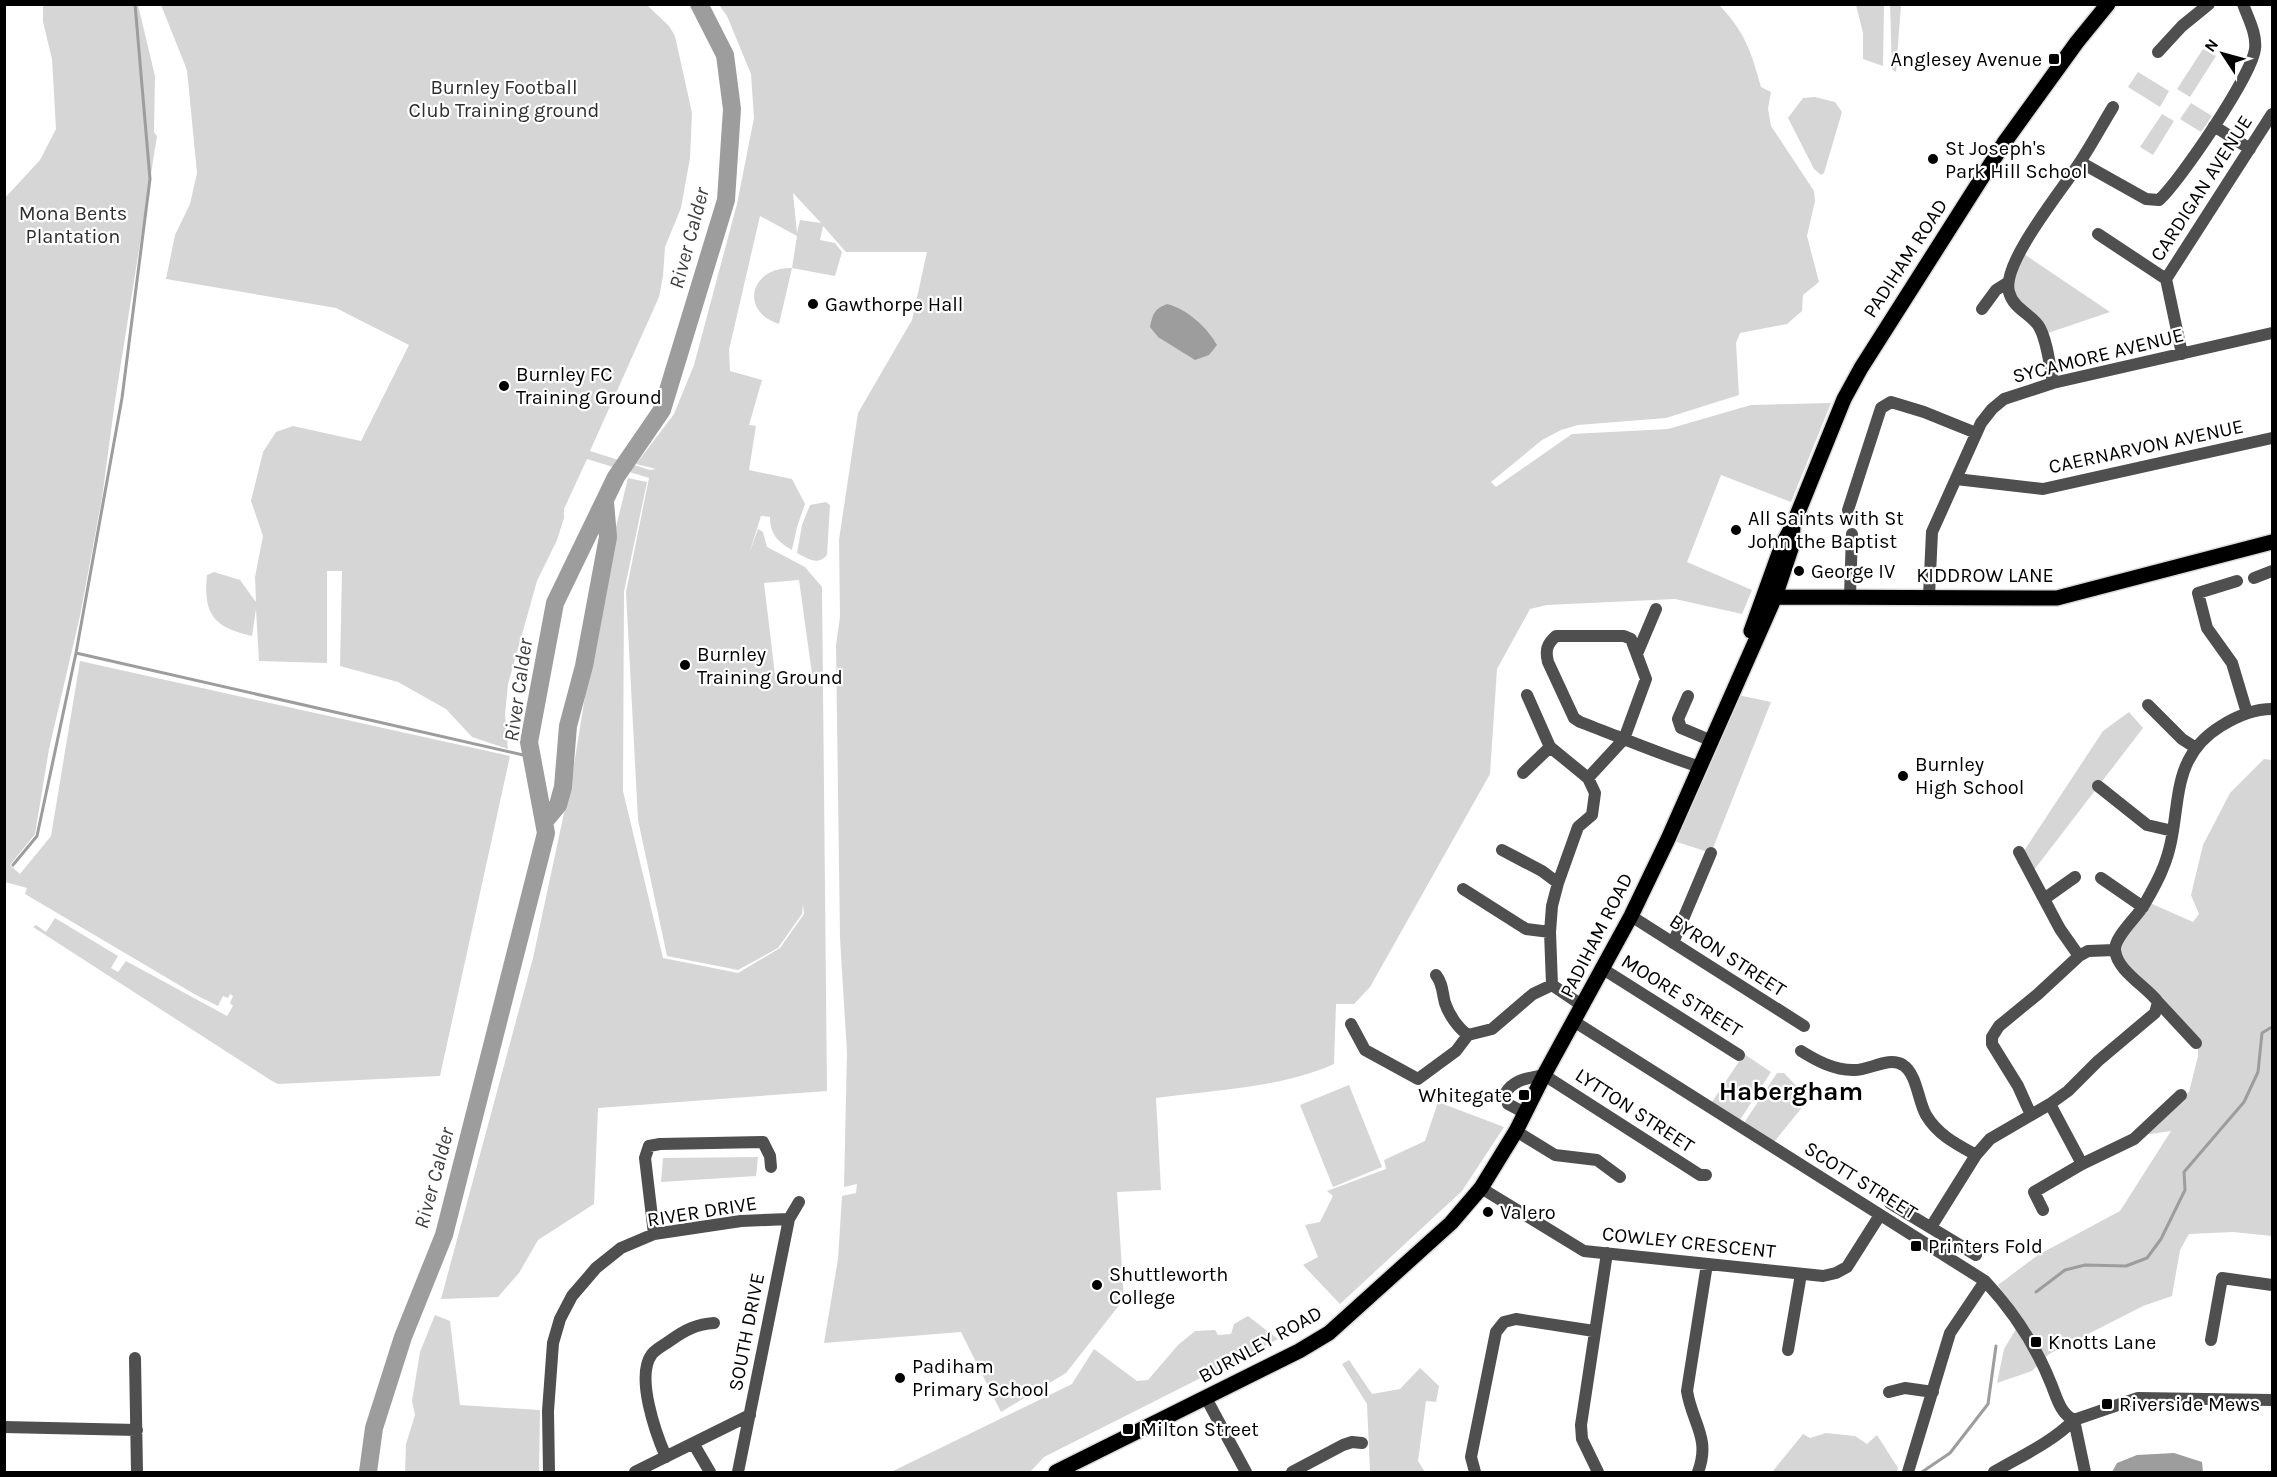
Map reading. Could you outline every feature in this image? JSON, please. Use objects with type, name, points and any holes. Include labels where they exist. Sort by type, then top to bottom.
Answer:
[{"type":"main road","name":"PADIHAM ROAD","points":[[1481,1188],[1516,1131],[1631,916],[1712,741],[1733,694],[1769,597],[1792,546],[1793,525],[1844,399],[1883,331],[2004,143],[2077,42],[2108,4]]},
{"type":"main road","name":"KIDDROW LANE","points":[[1769,597],[2057,598],[2272,542]]},
{"type":"main road","name":"BURNLEY ROAD","points":[[1061,1471],[1299,1351],[1329,1333],[1451,1223],[1481,1188]]},
{"type":"street","points":[[2158,52],[2182,26],[2209,4]]},
{"type":"street","points":[[2080,162],[2146,199],[2159,200],[2169,191],[2214,126],[2250,68],[2255,48],[2253,32],[2243,4]]},
{"type":"street","points":[[2053,383],[2038,324],[2014,304],[2007,283],[2021,250],[2037,223],[2080,162],[2113,107]]},
{"type":"street","name":"CARDIGAN AVENUE","points":[[2182,354],[2166,279],[2272,114]]},
{"type":"street","points":[[2214,126],[2250,149]]},
{"type":"street","points":[[2098,234],[2166,279]]},
{"type":"street","points":[[1982,309],[1996,290],[2007,283]]},
{"type":"street","name":"SYCAMORE AVENUE","points":[[1929,596],[1932,532],[1976,433],[1992,409],[2004,399],[2053,383],[2272,333]]},
{"type":"street","points":[[1848,510],[1881,408],[1891,402],[1976,433]]},
{"type":"street","name":"CAERNARVON AVENUE","points":[[1956,479],[2043,489],[2272,438]]},
{"type":"street","points":[[1850,596],[1852,534]]},
{"type":"street","points":[[2254,578],[2272,571]]},
{"type":"street","points":[[2237,581],[2198,593],[2207,628],[2232,663],[2247,713]]},
{"type":"street","points":[[1637,654],[1656,609]]},
{"type":"street","points":[[1588,778],[1624,739],[1646,679],[1631,639],[1624,636],[1556,636],[1545,652],[1574,718],[1624,739],[1700,767]]},
{"type":"street","points":[[1527,695],[1550,747],[1588,778],[1595,794],[1592,815],[1578,827],[1552,906],[1550,932],[1552,985]]},
{"type":"street","points":[[1688,696],[1678,719],[1681,728],[1712,741]]},
{"type":"street","points":[[2148,705],[2182,739],[2196,748]]},
{"type":"street","points":[[2196,1043],[2123,967],[2115,950],[2120,935],[2143,907],[2163,869],[2170,851],[2179,783],[2196,748],[2215,730],[2234,718],[2247,713],[2272,709]]},
{"type":"street","points":[[1523,773],[1550,747]]},
{"type":"street","points":[[2098,786],[2147,825],[2173,831]]},
{"type":"street","points":[[1502,850],[1542,871],[1558,883]]},
{"type":"street","points":[[2019,852],[2060,929],[2079,956]]},
{"type":"street","points":[[1673,943],[1711,853]]},
{"type":"street","points":[[2044,898],[2075,877]]},
{"type":"street","points":[[2101,878],[2143,907]]},
{"type":"street","points":[[1462,889],[1526,929],[1550,932]]},
{"type":"street","name":"BYRON STREET","points":[[1631,916],[1804,1026]]},
{"type":"street","points":[[2031,1115],[2018,1086],[1992,1044],[1992,1037],[1999,1026],[2079,956],[2088,951],[2115,950]]},
{"type":"street","name":"MOORE STREET","points":[[1603,969],[1739,1055]]},
{"type":"street","points":[[1436,975],[1441,982],[1445,1004],[1460,1030],[1468,1035]]},
{"type":"street","points":[[1552,985],[1583,1006]]},
{"type":"street","points":[[1351,1024],[1365,1050],[1418,1079],[1456,1051],[1468,1035],[1492,1029],[1533,994],[1552,985]]},
{"type":"street","points":[[1931,1227],[1976,1155],[2000,1132],[2050,1104],[2068,1091],[2098,1061],[2152,1016],[2157,1009],[2157,1000]]},
{"type":"street","name":"SCOTT STREET","points":[[1575,1023],[1985,1281],[2017,1321],[2043,1364],[2060,1407],[2074,1420]]},
{"type":"street","points":[[1802,1051],[1821,1063],[1847,1070],[1855,1071],[1897,1062],[1903,1065],[1912,1076],[1926,1114],[1936,1128],[1955,1144],[1976,1155]]},
{"type":"street","points":[[1525,1113],[1508,1104],[1505,1094],[1510,1085],[1524,1079],[1544,1076]]},
{"type":"street","name":"LYTTON STREET","points":[[1544,1076],[1700,1175],[1706,1175]]},
{"type":"street","points":[[2043,1210],[2034,1192],[2082,1164],[2134,1139],[2181,1095]]},
{"type":"street","points":[[2050,1104],[2082,1164]]},
{"type":"street","points":[[1516,1131],[1555,1155],[1597,1160],[1620,1177]]},
{"type":"street","points":[[654,1234],[645,1158],[649,1146],[763,1142],[770,1156],[771,1167]]},
{"type":"street","name":"COWLEY CRESCENT","points":[[1481,1188],[1584,1251],[1823,1276],[1847,1267],[1880,1215]]},
{"type":"street","name":"SOUTH DRIVE","points":[[738,1473],[789,1219],[799,1202]]},
{"type":"street","points":[[1890,1203],[1976,1255]]},
{"type":"street","name":"RIVER DRIVE","points":[[549,1473],[548,1411],[553,1343],[560,1319],[572,1296],[596,1268],[621,1248],[654,1234],[741,1221],[789,1219]]},
{"type":"street","points":[[1598,1473],[1582,1439],[1581,1425],[1607,1253]]},
{"type":"street","points":[[1698,1473],[1703,1460],[1704,1446],[1701,1431],[1689,1407],[1687,1391],[1707,1264]]},
{"type":"street","points":[[1788,1350],[1801,1274]]},
{"type":"street","points":[[2211,1340],[2222,1278],[2272,1285]]},
{"type":"street","points":[[1908,1473],[1950,1333],[1985,1281]]},
{"type":"street","points":[[1475,1473],[1471,1457],[1496,1332],[1504,1322],[1516,1319],[1594,1331]]},
{"type":"street","points":[[666,1457],[654,1427],[647,1396],[647,1368],[652,1354],[682,1332],[700,1324],[714,1323]]},
{"type":"street","points":[[135,1358],[137,1473]]},
{"type":"street","points":[[1889,1392],[1903,1384],[1933,1392]]},
{"type":"street","points":[[1206,1398],[1246,1473]]},
{"type":"street","points":[[1994,1473],[2054,1437],[2074,1420],[2138,1398],[2272,1400]]},
{"type":"street","points":[[635,1473],[750,1415]]},
{"type":"street","points":[[2074,1420],[2085,1473]]},
{"type":"street","points":[[4,1427],[136,1430]]},
{"type":"street","points":[[1292,1473],[1343,1445],[1352,1442],[1362,1443]]},
{"type":"street","points":[[693,1443],[710,1473]]},
{"type":"green space","name":"Mona Bents Plantation","points":[[43,5],[138,5],[155,76],[154,132],[157,136],[102,498],[80,616],[49,749],[35,834],[10,865],[20,874],[51,836],[80,661],[510,756],[440,1076],[278,1084],[33,927],[36,925],[46,932],[55,918],[118,956],[111,968],[118,972],[126,961],[227,1016],[233,1006],[230,1003],[233,996],[230,994],[228,998],[223,996],[218,1006],[196,995],[25,894],[27,888],[5,882],[4,199],[40,160],[56,129],[52,59],[43,22]]},
{"type":"green space","name":"Burnley Football Club Training ground","points":[[161,5],[647,5],[669,26],[675,36],[692,113],[690,158],[681,208],[665,247],[659,297],[590,451],[650,470],[656,469],[636,464],[674,414],[694,365],[737,204],[754,118],[751,74],[727,16],[719,5],[1719,5],[1741,33],[1761,87],[1771,92],[1768,109],[1771,126],[1814,191],[1815,201],[1807,236],[1819,282],[1803,295],[1802,311],[1787,324],[1740,333],[1736,343],[1739,395],[1666,418],[1578,425],[1561,430],[1542,440],[1491,482],[1496,487],[1572,434],[1668,429],[1751,405],[1831,403],[1791,502],[1721,475],[1687,562],[1752,590],[1742,614],[1675,599],[1547,605],[1530,609],[1497,669],[1490,774],[1370,987],[1354,1004],[1336,1004],[1334,1064],[1269,1083],[1156,1098],[1161,1190],[1117,1192],[1124,1299],[1066,1373],[1001,1412],[961,1332],[824,1343],[838,1259],[842,1196],[856,1193],[857,1184],[844,1187],[847,1053],[840,938],[836,645],[840,617],[839,540],[858,413],[912,320],[927,252],[846,252],[823,226],[820,240],[835,243],[842,252],[835,276],[792,268],[797,236],[760,216],[729,350],[730,371],[762,380],[749,425],[756,426],[749,470],[792,479],[805,504],[792,550],[776,537],[771,528],[770,517],[761,516],[749,554],[758,529],[763,532],[767,547],[805,567],[822,587],[827,1091],[598,1108],[594,1204],[538,1240],[519,1273],[498,1297],[441,1299],[533,958],[573,771],[605,572],[628,478],[647,482],[624,592],[623,791],[663,958],[738,973],[780,948],[804,914],[803,904],[802,914],[778,948],[738,970],[667,956],[638,820],[626,592],[649,478],[587,459],[564,509],[564,518],[557,540],[537,581],[508,684],[505,715],[508,749],[472,737],[446,709],[398,682],[340,666],[342,571],[327,571],[327,663],[259,661],[256,609],[252,636],[228,628],[214,617],[209,610],[206,589],[207,575],[214,572],[240,580],[256,602],[255,577],[263,536],[251,501],[263,452],[276,432],[293,426],[361,441],[409,345],[336,308],[166,279],[175,235],[190,204],[197,173],[187,70]],"holes":[[[793,193],[821,223],[800,220],[797,233]],[[799,580],[812,674],[775,675],[764,583]]]},
{"type":"green space","points":[[1856,5],[1884,5],[1883,66],[1863,59],[1863,33]]},
{"type":"green space","points":[[1890,5],[1901,5],[1896,72],[1892,69]]},
{"type":"green space","points":[[2203,49],[2216,56],[2190,97],[2177,89]]},
{"type":"green space","points":[[2138,72],[2169,91],[2160,107],[2128,87]]},
{"type":"green space","points":[[1815,97],[1835,102],[1842,112],[1824,173],[1821,175],[1814,169],[1788,118],[1803,98]]},
{"type":"green space","points":[[2191,103],[2212,116],[2201,132],[2180,119]]},
{"type":"green space","points":[[2162,114],[2174,121],[2153,155],[2140,147]]},
{"type":"green space","points":[[2024,254],[2110,312],[2048,333],[2018,302],[2012,283]]},
{"type":"green space","points":[[792,268],[779,324],[766,318],[758,310],[754,300],[759,282],[767,274]]},
{"type":"green space","points":[[826,502],[830,505],[827,555],[816,561],[797,553],[802,525],[810,505]]},
{"type":"green space","points":[[1733,694],[1771,702],[1711,853],[1668,839]]},
{"type":"green space","points":[[2129,712],[2143,728],[2034,870],[2022,854],[2103,731]]},
{"type":"green space","points":[[2264,759],[2272,760],[2272,1236],[2233,1232],[2189,1234],[2180,1250],[2172,1296],[2143,1306],[2049,1354],[2032,1371],[1997,1383],[2004,1349],[2022,1319],[1998,1285],[2038,1255],[2120,1211],[2171,1131],[2144,1135],[2189,1092],[2198,1056],[2198,1038],[2123,967],[2115,950],[2150,903],[2193,922],[2199,914],[2191,895],[2203,845],[2230,793]]},
{"type":"green space","points":[[1744,1054],[1771,1072],[1740,1120],[1712,1102]]},
{"type":"green space","points":[[1777,1073],[1784,1073],[1809,1099],[1774,1142],[1744,1123]]},
{"type":"green space","points":[[1349,1085],[1382,1167],[1333,1187],[1300,1105]]},
{"type":"green space","points":[[1438,1102],[1504,1127],[1462,1191],[1340,1304],[1303,1265],[1318,1257],[1305,1225],[1320,1222],[1333,1196],[1327,1191],[1386,1169],[1384,1160],[1425,1141]]},
{"type":"green space","points":[[758,1157],[756,1176],[661,1182],[663,1158]]},
{"type":"green space","points":[[435,1315],[450,1321],[460,1405],[540,1410],[539,1472],[405,1472],[406,1444],[415,1415],[412,1401],[420,1352]]},
{"type":"green space","points":[[1248,1316],[1278,1339],[1044,1457],[1030,1472],[891,1472],[1072,1384],[1094,1349],[1137,1381],[1148,1380],[1178,1345],[1195,1331],[1215,1330],[1218,1335],[1231,1334],[1234,1324]]},
{"type":"green space","points":[[1349,1360],[1372,1394],[1400,1389],[1420,1368],[1439,1386],[1436,1402],[1426,1401],[1418,1461],[1425,1472],[1370,1472],[1367,1404],[1342,1364]]},
{"type":"green space","points":[[1826,1433],[1855,1436],[1867,1444],[1877,1435],[1898,1468],[1897,1472],[1772,1472],[1803,1434],[1810,1438]]},
{"type":"shaded area","points":[[1167,304],[1189,314],[1208,332],[1217,345],[1209,355],[1195,360],[1158,337],[1150,327],[1152,319],[1157,310]]},
{"type":"shaded area","points":[[2174,1453],[2202,1462],[2203,1472],[2112,1472],[2117,1463],[2137,1455]]},
{"type":"waterway","points":[[135,4],[150,179],[122,398],[76,653],[532,757]]},
{"type":"waterway","name":"River Calder","points":[[368,1472],[374,1428],[403,1337],[444,1235],[546,833],[529,742],[555,603],[616,477],[662,410],[726,200],[732,109],[725,55],[699,4]]},
{"type":"waterway","points":[[544,822],[558,805],[563,787],[568,726],[584,666],[608,537],[605,502]]},
{"type":"waterway","points":[[13,865],[37,836],[76,653]]},
{"type":"waterway","points":[[2036,1292],[2065,1270],[2085,1265],[2126,1266],[2147,1258],[2161,1239],[2185,1190],[2184,1172],[2244,1102],[2258,1072],[2262,1033],[2272,1027]]},
{"type":"waterway","points":[[1922,1472],[1950,1453],[1988,1404],[1996,1346]]},
{"type":"place","name":"Anglesey Avenue","points":[[2054,59]]},
{"type":"place","name":"St Joseph's Park Hill School","points":[[1933,159]]},
{"type":"place","name":"Gawthorpe Hall","points":[[813,304]]},
{"type":"place","name":"Burnley FC Training Ground","points":[[504,386]]},
{"type":"place","name":"All Saints with St John the Baptist","points":[[1736,530]]},
{"type":"place","name":"George IV","points":[[1799,571]]},
{"type":"place","name":"Burnley Training Ground","points":[[685,665]]},
{"type":"place","name":"Burnley High School","points":[[1903,776]]},
{"type":"place","name":"Whitegate","points":[[1524,1095]]},
{"type":"place","name":"Valero","points":[[1488,1212]]},
{"type":"place","name":"Printers Fold","points":[[1916,1246]]},
{"type":"place","name":"Shuttleworth College","points":[[1097,1285]]},
{"type":"place","name":"Knotts Lane","points":[[2036,1342]]},
{"type":"place","name":"Padiham Primary School","points":[[900,1378]]},
{"type":"place","name":"Riverside Mews","points":[[2107,1404]]},
{"type":"place","name":"Milton Street","points":[[1128,1429]]},
{"type":"district","name":"Habergham","points":[[1791,1091]]}]
